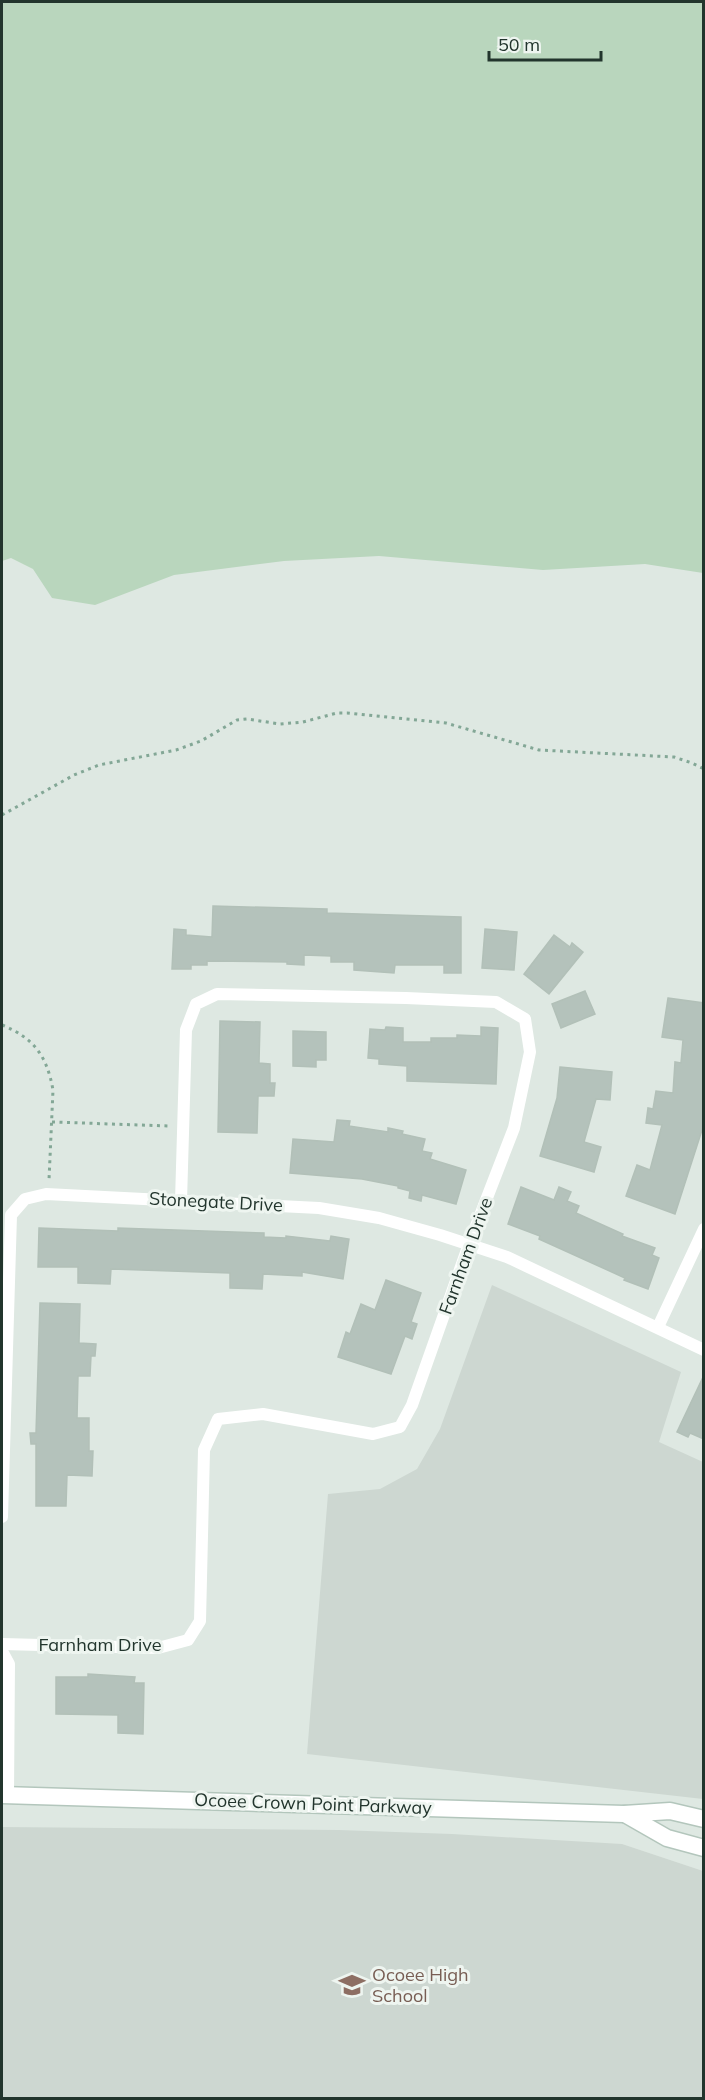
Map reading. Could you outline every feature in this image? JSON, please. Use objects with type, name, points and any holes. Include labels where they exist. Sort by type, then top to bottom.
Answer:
[{"type":"street","name":"Farnham Drive","points":[[2,1644],[158,1647],[188,1640],[200,1621],[204,1450],[218,1419],[262,1414],[373,1434],[400,1426],[412,1405],[469,1244],[514,1128],[530,1052],[525,1019],[496,1002],[217,994],[196,1004],[186,1030],[182,1201]]},
{"type":"street","name":"Stonegate Drive","points":[[2,1517],[4,1323],[11,1215],[25,1199],[49,1194],[245,1203],[319,1208],[379,1218],[507,1257],[704,1350]]},
{"type":"street","points":[[658,1327],[704,1229]]},
{"type":"street","points":[[2,1651],[9,1664],[5,1795]]},
{"type":"street","name":"Ocoee Crown Point Parkway","points":[[5,1795],[624,1814],[670,1811],[704,1819]]},
{"type":"street","name":"Ocoee Crown Point Parkway","points":[[624,1814],[667,1838],[704,1848]]},
{"type":"path","points":[[2,815],[74,775],[99,765],[176,750],[201,741],[237,720],[248,719],[280,724],[303,722],[337,713],[446,723],[539,750],[675,757],[704,769]]},
{"type":"path","points":[[2,1025],[29,1039],[46,1061],[53,1090],[49,1194]]},
{"type":"path","points":[[52,1122],[183,1126]]},
{"type":"shaded area","points":[[492,1285],[681,1372],[659,1442],[703,1462],[703,1799],[307,1754],[328,1494],[380,1489],[417,1469],[440,1429]]},
{"type":"shaded area","name":"Ocoee High School","points":[[2,1827],[339,1830],[622,1844],[703,1871],[703,2098],[2,2098]]},
{"type":"green space","points":[[2,2],[703,2],[703,573],[645,564],[543,570],[379,556],[284,561],[174,575],[95,605],[52,598],[33,569],[11,558],[2,561]]},
{"type":"building","points":[[213,906],[327,909],[327,913],[461,917],[461,973],[444,973],[444,965],[395,965],[394,973],[354,970],[354,962],[331,962],[331,956],[304,955],[304,965],[287,964],[287,962],[207,961],[207,965],[191,965],[191,969],[172,969],[174,929],[186,930],[186,935],[212,937]]},
{"type":"building","points":[[485,929],[517,932],[514,970],[482,968]]},
{"type":"building","points":[[554,935],[570,947],[572,943],[583,952],[549,994],[524,974]]},
{"type":"building","points":[[585,991],[595,1014],[561,1028],[552,1004]]},
{"type":"building","points":[[668,998],[704,1003],[704,1118],[675,1214],[626,1196],[637,1165],[650,1170],[662,1125],[646,1123],[648,1108],[653,1109],[656,1091],[673,1093],[675,1062],[681,1063],[683,1040],[662,1037]]},
{"type":"building","points":[[220,1021],[260,1022],[259,1063],[270,1064],[270,1083],[275,1083],[274,1096],[258,1096],[257,1133],[218,1132]]},
{"type":"building","points":[[386,1027],[403,1028],[403,1042],[431,1042],[431,1038],[457,1038],[457,1035],[481,1036],[481,1027],[498,1028],[496,1084],[407,1081],[407,1066],[379,1064],[379,1059],[368,1058],[370,1029],[385,1030]]},
{"type":"building","points":[[293,1031],[326,1032],[326,1060],[316,1060],[316,1067],[293,1066]]},
{"type":"building","points":[[560,1067],[612,1072],[610,1100],[596,1099],[584,1142],[601,1147],[594,1172],[540,1156],[557,1098]]},
{"type":"building","points":[[337,1120],[350,1121],[349,1126],[388,1132],[388,1128],[425,1139],[422,1151],[432,1153],[430,1159],[466,1170],[456,1204],[422,1195],[421,1201],[409,1198],[410,1191],[398,1188],[398,1186],[362,1179],[290,1173],[293,1139],[334,1142]]},
{"type":"building","points":[[521,1187],[554,1200],[559,1187],[571,1192],[567,1201],[579,1206],[576,1213],[623,1234],[622,1236],[655,1248],[652,1255],[659,1258],[648,1289],[624,1280],[625,1278],[539,1239],[540,1236],[508,1224]]},
{"type":"building","points":[[39,1228],[264,1233],[264,1237],[286,1238],[286,1236],[330,1241],[331,1236],[349,1239],[343,1279],[302,1272],[302,1276],[263,1274],[262,1289],[230,1288],[230,1273],[111,1269],[110,1284],[78,1283],[78,1267],[38,1267]]},
{"type":"building","points":[[386,1280],[421,1293],[411,1322],[417,1324],[412,1339],[405,1336],[391,1374],[338,1357],[346,1332],[350,1334],[361,1304],[375,1310]]},
{"type":"building","points":[[40,1303],[80,1304],[79,1343],[96,1344],[95,1356],[91,1356],[90,1376],[78,1376],[77,1418],[89,1418],[89,1451],[93,1451],[92,1476],[67,1475],[66,1506],[36,1506],[36,1444],[31,1444],[30,1433],[36,1433]]},
{"type":"building","points":[[704,1375],[704,1439],[690,1433],[688,1437],[677,1432]]},
{"type":"building","points":[[88,1674],[135,1677],[134,1683],[144,1683],[143,1734],[118,1733],[118,1715],[56,1714],[56,1677],[88,1677]]},
{"type":"place","name":"Ocoee High School","points":[[352,1985]]}]
